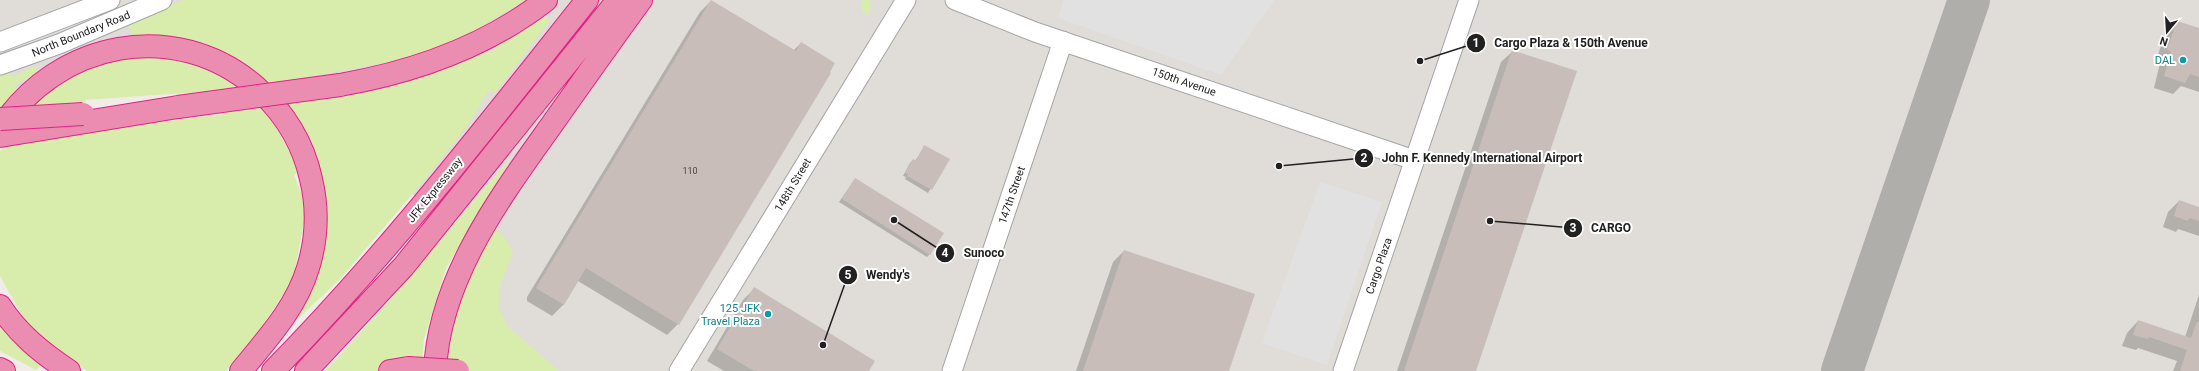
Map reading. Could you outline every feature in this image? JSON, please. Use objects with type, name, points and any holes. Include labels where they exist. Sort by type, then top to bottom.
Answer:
[{"type":"highway","points":[[0,136],[84,119],[340,86],[405,71],[448,56],[494,34],[546,0]]},
{"type":"highway","name":"JFK Expressway","points":[[273,371],[344,297],[415,216],[588,0]]},
{"type":"highway","points":[[306,371],[413,254],[618,0]]},
{"type":"highway","points":[[435,371],[436,346],[450,296],[472,249],[510,184],[641,0]]},
{"type":"highway","points":[[0,129],[23,98],[59,70],[102,52],[134,46],[173,48],[210,58],[238,74],[276,107],[296,135],[309,169],[316,204],[315,239],[308,268],[296,296],[279,323],[241,371]]},
{"type":"highway","points":[[0,119],[84,119]]},
{"type":"highway","points":[[0,306],[17,330],[30,342],[69,371]]},
{"type":"highway","points":[[390,371],[408,368],[458,371]]},
{"type":"highway","points":[[0,369],[4,371]]},
{"type":"street","name":"North Boundary Road","points":[[0,42],[110,0]]},
{"type":"street","name":"North Boundary Road","points":[[0,65],[59,44],[162,0]]},
{"type":"street","name":"148th Street","points":[[679,371],[906,0]]},
{"type":"street","name":"150th Avenue","points":[[955,0],[1063,41],[1414,160]]},
{"type":"street","name":"Cargo Plaza","points":[[1343,371],[1469,0]]},
{"type":"street","name":"147th Street","points":[[952,371],[1063,41]]},
{"type":"shaded area","points":[[0,0],[2199,0],[2199,371],[482,371],[491,236],[195,80],[0,97]]},
{"type":"shaded area","points":[[1063,0],[1275,0],[1221,75],[1058,18]]},
{"type":"shaded area","points":[[1320,182],[1382,202],[1327,365],[1262,343]]},
{"type":"green space","points":[[183,0],[526,0],[472,32],[407,59],[292,80],[312,99],[369,91],[403,82],[471,57],[495,50],[495,43],[542,14],[550,20],[495,93],[489,90],[468,125],[426,178],[340,279],[285,331],[323,234],[287,109],[177,40],[134,37],[128,26]]},
{"type":"green space","points":[[862,0],[870,0],[871,7],[868,16],[862,10]]},
{"type":"green space","points":[[137,56],[184,61],[221,75],[269,115],[300,170],[294,175],[302,195],[305,216],[293,280],[253,340],[226,371],[87,371],[29,328],[0,276],[0,151],[49,88],[85,68]],"holes":[[[201,92],[223,114],[89,131],[85,100]]]},
{"type":"green space","points":[[34,66],[39,73],[14,85],[20,89],[7,102],[0,115],[0,76],[10,72],[13,77]]},
{"type":"green space","points":[[512,157],[446,268],[424,339],[421,371],[325,371],[373,319]]},
{"type":"green space","points":[[493,227],[504,237],[513,252],[499,289],[499,308],[507,326],[559,371],[439,371],[444,331]]},
{"type":"green space","points":[[0,321],[44,363],[36,370],[0,351]]},
{"type":"building","points":[[711,0],[796,51],[801,42],[835,63],[830,72],[831,73],[679,325],[586,268],[564,305],[536,288]]},
{"type":"building","name":"DAL","points":[[2177,21],[2199,28],[2199,77],[2190,74],[2185,83],[2164,76],[2171,51],[2167,50]]},
{"type":"building","points":[[1512,50],[1577,71],[1476,371],[1404,371]]},
{"type":"building","points":[[924,145],[950,159],[932,190],[907,176],[908,174],[905,173],[913,159],[916,161]]},
{"type":"building","points":[[855,178],[944,233],[930,255],[842,199]]},
{"type":"building","points":[[2179,200],[2199,207],[2199,221],[2189,218],[2188,221],[2174,216]]},
{"type":"building","points":[[1124,250],[1255,294],[1229,371],[1083,371]]},
{"type":"building","name":"125 JFK Travel Plaza","points":[[754,287],[875,361],[869,371],[754,371],[717,349]]},
{"type":"building","points":[[2138,320],[2191,338],[2197,322],[2199,322],[2199,371],[2180,371],[2187,350],[2149,337],[2148,339],[2133,335]]},
{"type":"taxiway","points":[[1842,371],[1969,0]]},
{"type":"place","name":"DAL","points":[[2183,60]]},
{"type":"place","name":"Cargo Plaza & 150th Avenue","points":[[1420,61]]},
{"type":"place","name":"John F. Kennedy International Airport","points":[[1279,166]]},
{"type":"place","name":"Sunoco","points":[[894,220]]},
{"type":"place","name":"CARGO","points":[[1490,221]]},
{"type":"place","name":"125 JFK Travel Plaza","points":[[768,314]]},
{"type":"place","name":"Wendy's","points":[[823,345]]}]
